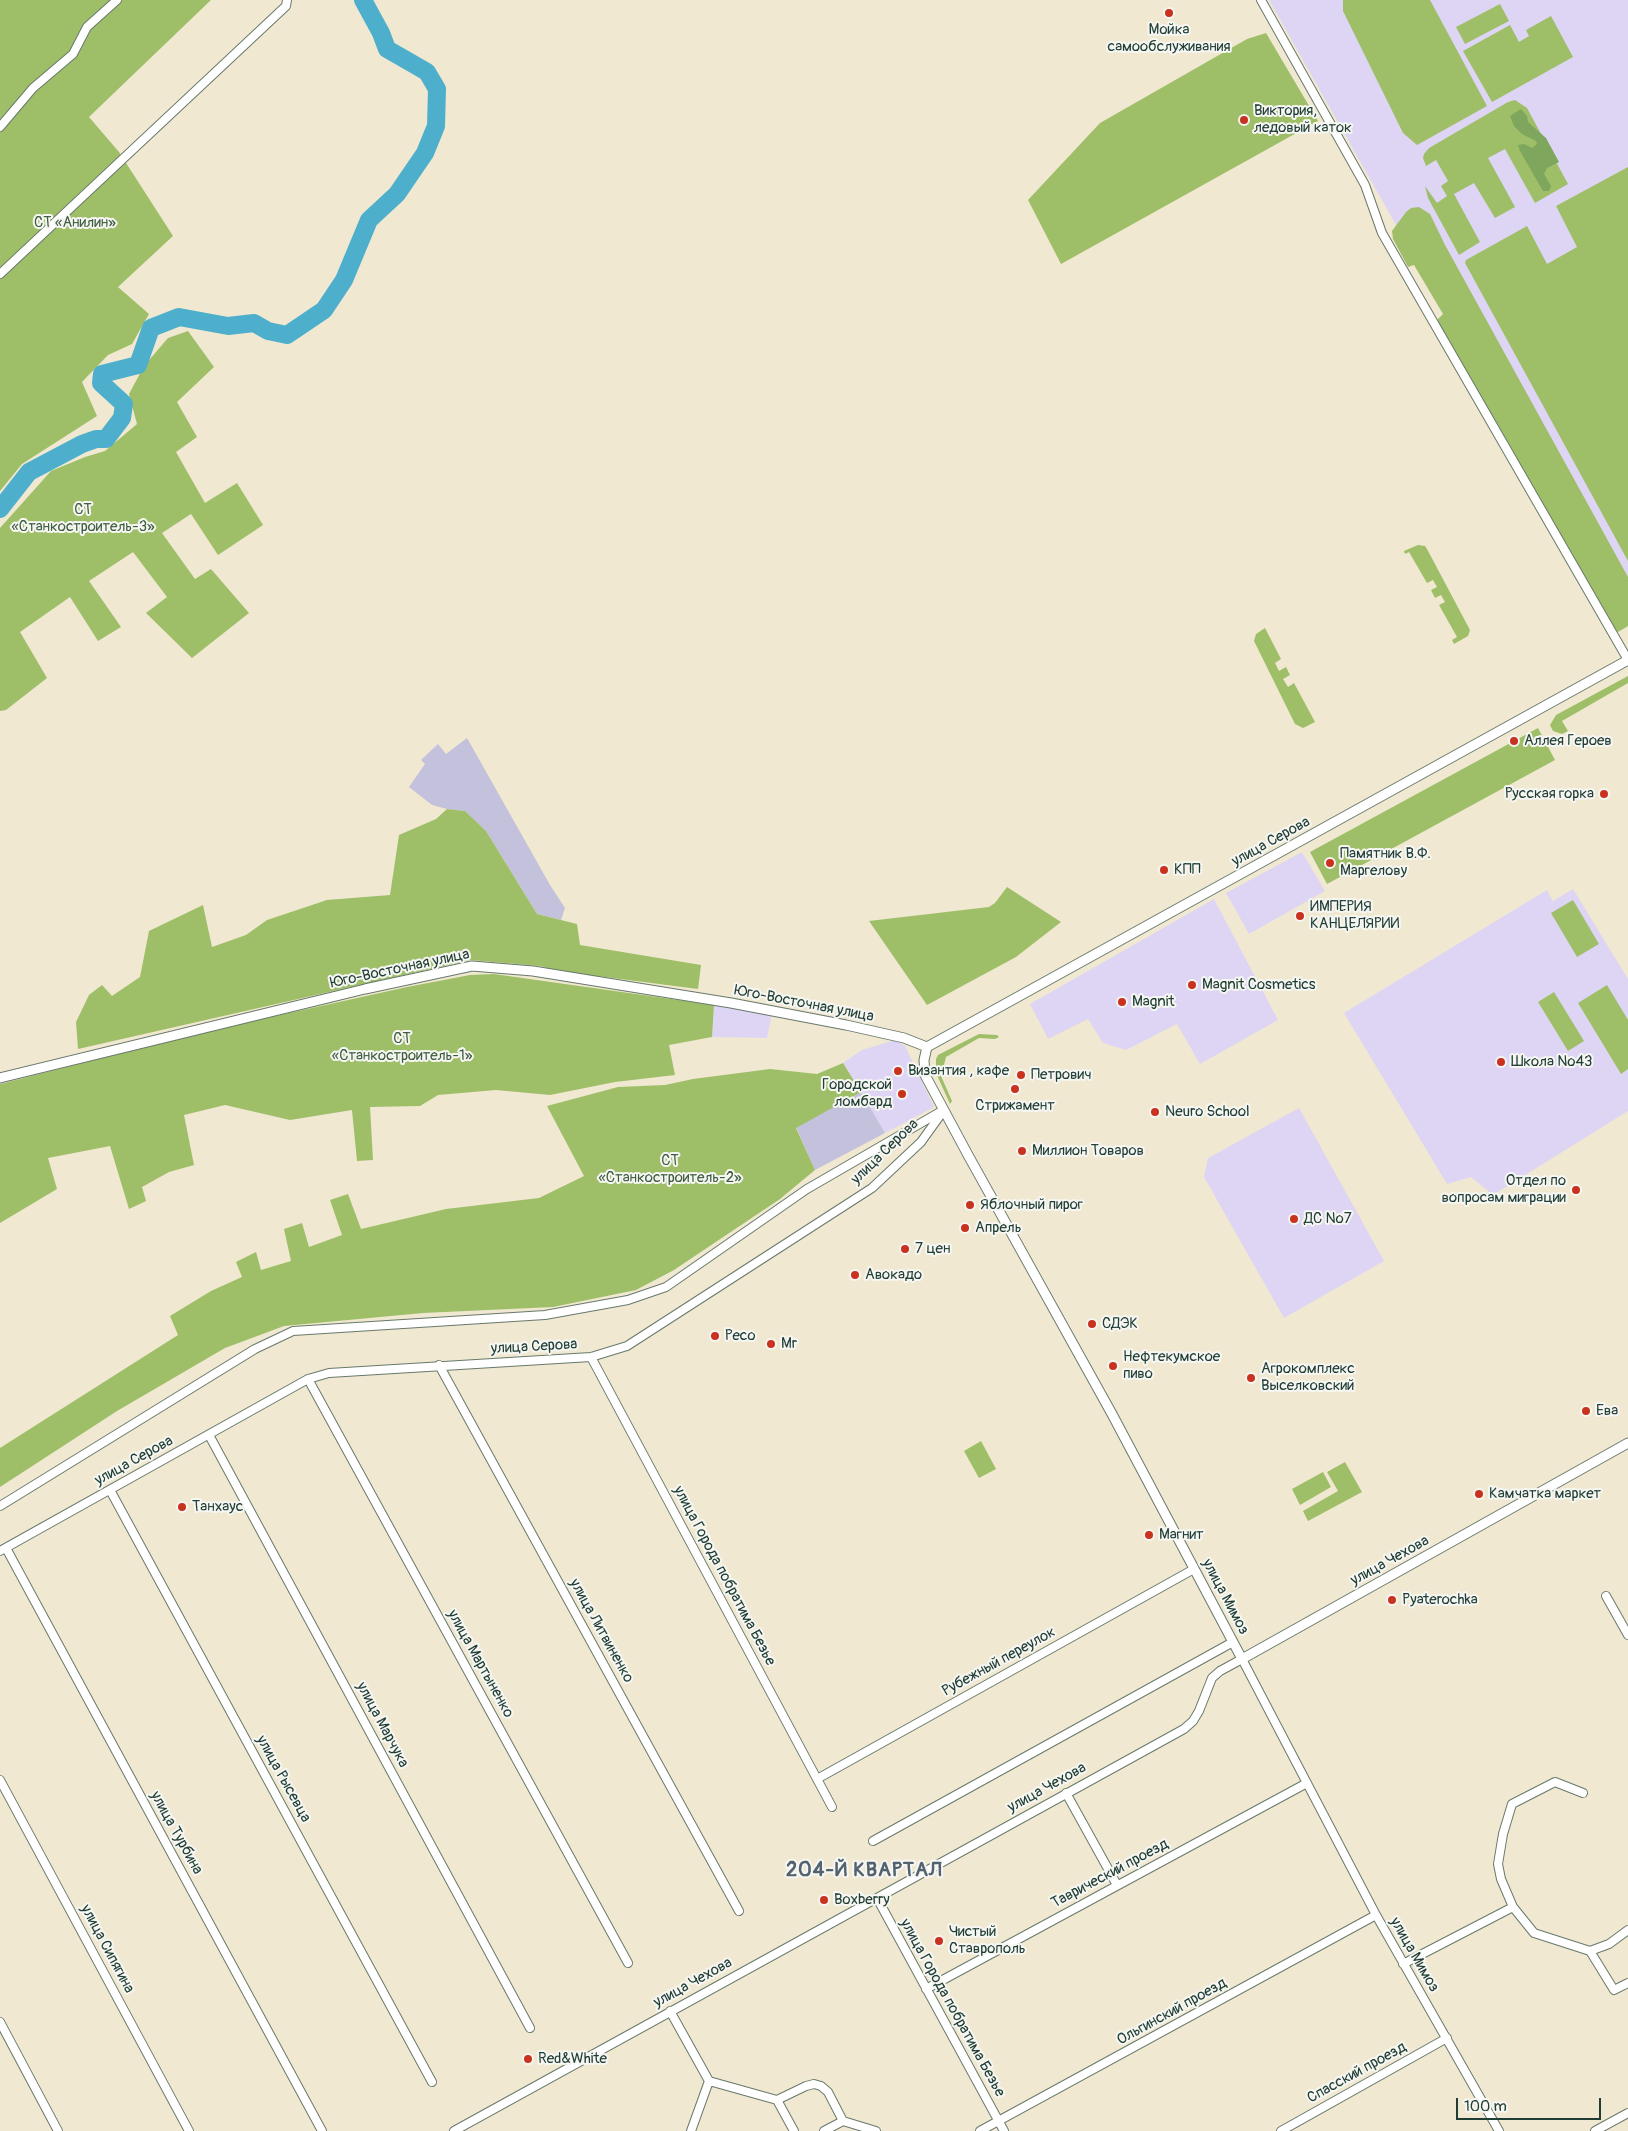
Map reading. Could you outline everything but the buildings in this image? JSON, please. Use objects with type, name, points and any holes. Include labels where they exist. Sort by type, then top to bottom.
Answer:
[{"type":"street","points":[[0,127],[33,88],[73,54],[87,27],[117,0]]},
{"type":"street","points":[[0,274],[286,6],[287,0]]},
{"type":"street","points":[[1261,0],[1365,184],[1382,233],[1628,660]]},
{"type":"street","name":"улица Серова","points":[[927,1047],[1628,660]]},
{"type":"street","name":"Юго-Восточная улица","points":[[0,1078],[365,989],[472,966],[533,971],[731,1003],[904,1038],[927,1047]]},
{"type":"street","name":"улица Мимоз","points":[[927,1047],[924,1060],[926,1075],[944,1110],[1094,1382],[1376,1915],[1499,2131]]},
{"type":"street","name":"улица Серова","points":[[3,1549],[308,1379],[329,1372],[591,1358],[627,1346],[872,1188],[921,1142],[944,1110]]},
{"type":"street","name":"улица Серова","points":[[0,1506],[255,1349],[293,1331],[545,1315],[628,1300],[666,1287],[807,1190],[944,1110]]},
{"type":"street","name":"улица Города побратима Безье","points":[[591,1358],[832,1807]]},
{"type":"street","name":"улица Литвиненко","points":[[439,1365],[739,1911]]},
{"type":"street","name":"улица Мартыненко","points":[[308,1379],[628,1962]]},
{"type":"street","name":"улица Марчука","points":[[209,1435],[530,2028]]},
{"type":"street","name":"улица Чехова","points":[[454,2131],[1184,1729],[1193,1721],[1212,1678],[1220,1671],[1628,1443]]},
{"type":"street","name":"улица Рысевца","points":[[110,1490],[432,2082]]},
{"type":"street","name":"улица Турбина","points":[[3,1549],[322,2131]]},
{"type":"street","name":"Рубежный переулок","points":[[817,1779],[1194,1569]]},
{"type":"street","points":[[1606,1596],[1628,1635]]},
{"type":"street","points":[[873,1841],[1232,1642]]},
{"type":"street","name":"улица Сипягина","points":[[0,1780],[189,2131]]},
{"type":"street","points":[[1583,1793],[1555,1782],[1512,1804],[1503,1834],[1498,1864],[1501,1879],[1513,1907],[1534,1933],[1590,1951],[1609,1944],[1628,1930]]},
{"type":"street","name":"Таврический проезд","points":[[926,1989],[1307,1783]]},
{"type":"street","points":[[1066,1793],[1117,1885]]},
{"type":"street","name":"улица Города побратима Безье","points":[[876,1898],[1004,2131]]},
{"type":"street","points":[[1404,1964],[1513,1907]]},
{"type":"street","name":"Ольгинский проезд","points":[[980,2131],[1376,1915]]},
{"type":"street","points":[[1590,1951],[1614,1990],[1628,1983]]},
{"type":"street","points":[[670,2012],[709,2081],[777,2100],[806,2086],[814,2084],[821,2086],[828,2092],[843,2121]]},
{"type":"street","points":[[0,2022],[58,2131]]},
{"type":"street","name":"Спасский проезд","points":[[1281,2131],[1447,2038]]},
{"type":"street","points":[[692,2131],[709,2081]]},
{"type":"street","points":[[777,2100],[794,2131]]},
{"type":"street","points":[[1595,2131],[1628,2113]]},
{"type":"street","points":[[824,2131],[843,2121],[876,2131]]},
{"type":"shaded area","points":[[1269,0],[1628,0],[1628,617],[1620,622]]},
{"type":"shaded area","points":[[467,738],[550,885],[565,908],[561,920],[537,914],[486,831],[465,811],[432,805],[409,787],[425,764],[421,760],[438,744],[446,754]]},
{"type":"shaded area","points":[[1302,852],[1325,891],[1249,934],[1226,893]]},
{"type":"shaded area","name":"Школа №43","points":[[1573,889],[1628,979],[1628,1111],[1493,1195],[1471,1177],[1447,1184],[1344,1013],[1547,890],[1553,901]]},
{"type":"shaded area","points":[[1214,899],[1278,1020],[1200,1064],[1177,1024],[1126,1050],[1103,1043],[1088,1019],[1048,1039],[1030,1004]]},
{"type":"shaded area","points":[[714,1005],[772,1014],[767,1038],[712,1037]]},
{"type":"shaded area","points":[[895,1040],[905,1046],[934,1107],[885,1133],[843,1063],[862,1050]]},
{"type":"shaded area","points":[[861,1092],[885,1133],[815,1170],[796,1127]]},
{"type":"shaded area","name":"ДС №7","points":[[1299,1108],[1384,1261],[1284,1318],[1204,1177],[1208,1158]]},
{"type":"green space","name":"СТ «Анилин»","points":[[0,0],[211,0],[89,117],[119,152],[173,236],[118,287],[149,314],[132,344],[108,355],[82,382],[97,416],[22,464],[0,491]]},
{"type":"green space","points":[[1343,0],[1430,0],[1487,106],[1417,145],[1403,133],[1343,11]]},
{"type":"green space","points":[[1500,4],[1509,21],[1465,44],[1456,27]]},
{"type":"green space","points":[[1551,16],[1573,57],[1492,102],[1463,51],[1510,25],[1519,42],[1529,36],[1526,30]]},
{"type":"green space","points":[[1266,33],[1318,121],[1061,264],[1028,200],[1100,123],[1247,39]]},
{"type":"green space","points":[[1515,100],[1527,108],[1568,184],[1535,203],[1505,149],[1488,158],[1515,207],[1495,218],[1474,183],[1454,194],[1480,242],[1459,255],[1428,198],[1425,186],[1437,203],[1447,196],[1441,186],[1448,181],[1436,160],[1426,166],[1423,158],[1424,154],[1429,148],[1508,102]]},
{"type":"green space","points":[[1521,109],[1527,116],[1528,122],[1546,138],[1559,162],[1547,168],[1544,174],[1551,186],[1549,191],[1543,191],[1520,151],[1518,145],[1524,144],[1532,148],[1537,144],[1536,141],[1522,134],[1514,126],[1510,116]]},
{"type":"green space","points":[[1628,167],[1628,561],[1465,263],[1466,260],[1527,226],[1547,264],[1577,247],[1556,206]]},
{"type":"green space","points":[[1419,207],[1430,214],[1445,245],[1628,577],[1628,626],[1618,632],[1614,629],[1437,320],[1443,314],[1414,265],[1408,267],[1393,239],[1392,231],[1406,212],[1411,208]]},
{"type":"green space","name":"СТ «Станкостроитель-3»","points":[[188,331],[214,367],[177,402],[197,437],[176,452],[205,503],[237,483],[263,525],[218,555],[191,514],[162,533],[195,579],[211,569],[249,613],[192,658],[146,613],[167,597],[133,552],[89,581],[121,627],[98,641],[70,597],[20,632],[47,678],[6,710],[0,711],[0,528],[51,471],[105,451],[137,424],[129,394],[144,366],[168,338]]},
{"type":"green space","points":[[1418,545],[1425,546],[1427,549],[1470,630],[1468,636],[1454,644],[1452,640],[1457,637],[1439,605],[1445,602],[1441,595],[1435,598],[1431,590],[1437,587],[1433,580],[1427,583],[1409,552],[1405,554],[1404,551]]},
{"type":"green space","points":[[1265,628],[1281,659],[1275,663],[1279,671],[1286,667],[1290,675],[1283,679],[1288,687],[1294,683],[1315,722],[1303,728],[1295,724],[1254,641],[1256,634]]},
{"type":"green space","points":[[1628,676],[1628,683],[1562,721],[1568,731],[1562,734],[1553,731],[1550,725],[1556,715]]},
{"type":"green space","points":[[1538,728],[1555,760],[1327,884],[1310,852]]},
{"type":"green space","name":"СТ «Станкостроитель-1»","points":[[447,809],[465,811],[486,831],[537,914],[577,924],[580,945],[701,965],[698,989],[558,971],[540,966],[470,960],[78,1049],[76,1022],[89,995],[102,985],[112,996],[140,977],[149,931],[203,905],[212,947],[246,935],[267,920],[327,900],[390,895],[399,835],[436,819]]},
{"type":"green space","points":[[1007,887],[1061,922],[1016,957],[927,1005],[869,921],[989,907],[995,903]]},
{"type":"green space","points":[[1573,900],[1599,944],[1577,957],[1551,913]]},
{"type":"green space","name":"СТ «Станкостроитель-1»","points":[[494,974],[714,1005],[712,1037],[669,1045],[675,1075],[615,1082],[550,1095],[496,1090],[438,1095],[420,1106],[370,1107],[373,1160],[357,1161],[352,1110],[290,1120],[225,1105],[184,1115],[194,1165],[169,1172],[142,1187],[146,1201],[129,1209],[110,1146],[48,1158],[57,1189],[0,1223],[0,1084],[221,1028],[407,987],[470,975]]},
{"type":"green space","points":[[1607,985],[1628,1020],[1628,1069],[1621,1074],[1578,1003]]},
{"type":"green space","points":[[1554,992],[1584,1041],[1568,1051],[1538,1002]]},
{"type":"green space","points":[[979,1034],[997,1035],[999,1037],[995,1039],[979,1038],[946,1057],[941,1076],[952,1101],[950,1104],[936,1073],[936,1059],[938,1055]]},
{"type":"green space","name":"СТ «Станкостроитель-2»","points":[[843,1063],[861,1092],[796,1128],[815,1170],[780,1199],[674,1270],[636,1290],[553,1307],[423,1313],[284,1326],[225,1348],[117,1411],[0,1487],[0,1448],[178,1335],[170,1316],[211,1291],[242,1277],[236,1262],[256,1252],[261,1270],[291,1261],[284,1229],[302,1223],[309,1247],[342,1235],[330,1200],[348,1194],[361,1229],[446,1209],[539,1198],[584,1176],[547,1106],[618,1087],[665,1085],[693,1079],[770,1069],[817,1074]]},
{"type":"green space","points":[[981,1441],[996,1469],[979,1478],[964,1451]]},
{"type":"green space","points":[[1345,1462],[1362,1492],[1308,1521],[1303,1511],[1338,1491],[1327,1472]]},
{"type":"green space","points":[[1323,1472],[1331,1487],[1300,1505],[1292,1489]]},
{"type":"waterway","points":[[0,509],[29,472],[82,444],[96,439],[106,439],[122,418],[124,404],[101,383],[102,374],[138,365],[151,328],[179,317],[228,326],[254,323],[268,331],[287,335],[324,310],[344,280],[369,220],[397,194],[425,153],[436,126],[437,89],[427,72],[387,49],[381,33],[363,0]]},
{"type":"place","name":"Мойка самообслуживания","points":[[1169,13]]},
{"type":"place","name":"Виктория, ледовый каток","points":[[1244,120]]},
{"type":"place","name":"Аллея Героев","points":[[1514,741]]},
{"type":"place","name":"Русская горка","points":[[1604,794]]},
{"type":"place","name":"Памятник В.Ф. Маргелову","points":[[1330,863]]},
{"type":"place","name":"КПП","points":[[1164,870]]},
{"type":"place","name":"ИМПЕРИЯ КАНЦЕЛЯРИИ","points":[[1300,916]]},
{"type":"place","name":"Magnit Cosmetics","points":[[1192,985]]},
{"type":"place","name":"Magnit","points":[[1122,1002]]},
{"type":"place","name":"Школа №43","points":[[1501,1062]]},
{"type":"place","name":"Византия , кафе","points":[[898,1071]]},
{"type":"place","name":"Петрович","points":[[1021,1075]]},
{"type":"place","name":"Стрижамент","points":[[1015,1089]]},
{"type":"place","name":"Городской ломбард","points":[[902,1094]]},
{"type":"place","name":"Neuro School","points":[[1155,1112]]},
{"type":"place","name":"Миллион Товаров","points":[[1022,1151]]},
{"type":"place","name":"Отдел по вопросам миграции","points":[[1576,1190]]},
{"type":"place","name":"Яблочный пирог","points":[[970,1205]]},
{"type":"place","name":"ДС №7","points":[[1294,1219]]},
{"type":"place","name":"Апрель","points":[[965,1228]]},
{"type":"place","name":"7 цен","points":[[905,1249]]},
{"type":"place","name":"Авокадо","points":[[855,1275]]},
{"type":"place","name":"СДЭК","points":[[1092,1324]]},
{"type":"place","name":"Ресо","points":[[715,1336]]},
{"type":"place","name":"Mr","points":[[771,1344]]},
{"type":"place","name":"Нефтекумское пиво","points":[[1113,1366]]},
{"type":"place","name":"Агрокомплекс Выселковский","points":[[1251,1378]]},
{"type":"place","name":"Ева","points":[[1586,1411]]},
{"type":"place","name":"Камчатка маркет","points":[[1479,1494]]},
{"type":"place","name":"Танхаус","points":[[182,1507]]},
{"type":"place","name":"Магнит","points":[[1149,1535]]},
{"type":"place","name":"Pyaterochka","points":[[1392,1600]]},
{"type":"place","name":"Boxberry","points":[[824,1900]]},
{"type":"place","name":"Чистый Ставрополь","points":[[939,1941]]},
{"type":"place","name":"Red&White","points":[[528,2059]]},
{"type":"district","name":"204-Й КВАРТАЛ","points":[[864,1871]]}]
